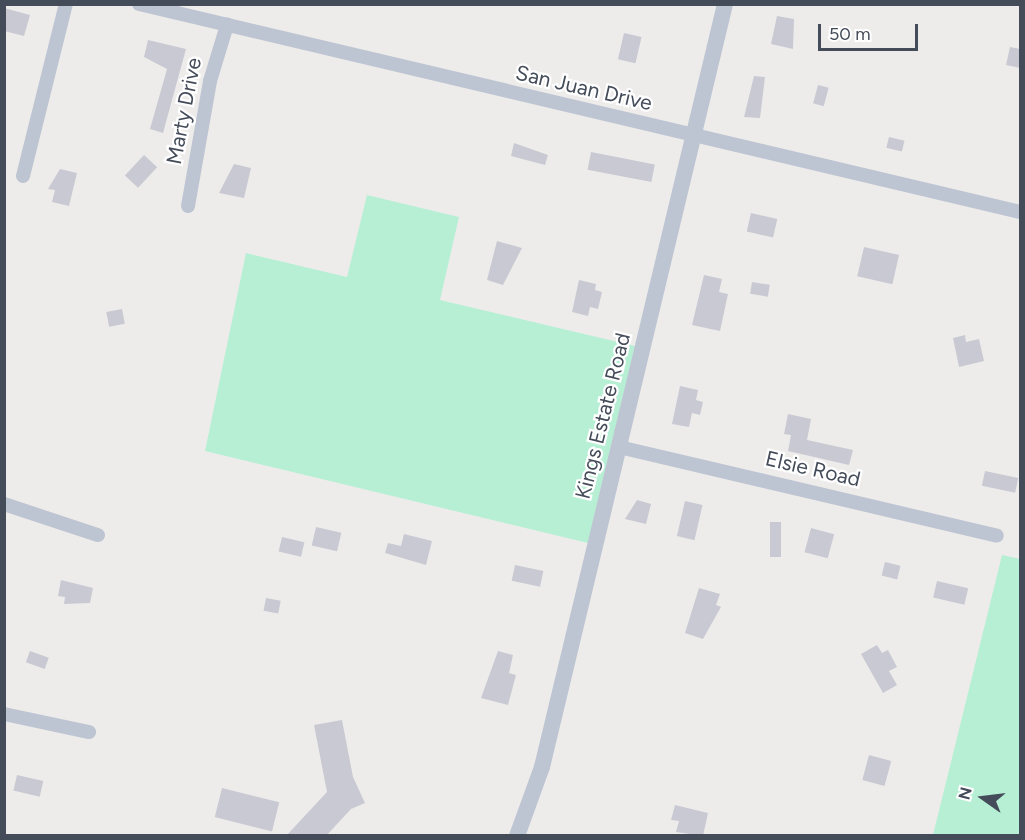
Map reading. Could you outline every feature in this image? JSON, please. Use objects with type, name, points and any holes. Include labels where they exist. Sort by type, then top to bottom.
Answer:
[{"type":"street","points":[[23,176],[66,4]]},
{"type":"street","name":"San Juan Drive","points":[[139,4],[1020,212]]},
{"type":"street","name":"Kings Estate Road","points":[[517,836],[542,767],[725,4]]},
{"type":"street","name":"Marty Drive","points":[[188,206],[210,81],[227,25]]},
{"type":"street","name":"Elsie Road","points":[[619,447],[997,536]]},
{"type":"street","points":[[4,504],[98,535]]},
{"type":"street","points":[[4,714],[89,732]]},
{"type":"green space","points":[[367,195],[459,217],[440,300],[635,346],[588,543],[205,451],[246,253],[347,277]]},
{"type":"green space","points":[[1002,555],[1020,559],[1020,835],[933,835]]},
{"type":"building","points":[[4,8],[30,15],[24,36],[4,31]]},
{"type":"building","points":[[777,16],[794,19],[793,49],[771,44]]},
{"type":"building","points":[[624,33],[642,37],[635,63],[618,59]]},
{"type":"building","points":[[148,40],[186,49],[163,133],[150,129],[167,69],[144,57]]},
{"type":"building","points":[[1010,47],[1020,49],[1020,68],[1006,65]]},
{"type":"building","points":[[754,76],[765,77],[760,118],[744,117]]},
{"type":"building","points":[[818,85],[829,88],[824,106],[813,103]]},
{"type":"building","points":[[889,137],[905,141],[902,152],[886,148]]},
{"type":"building","points":[[514,143],[548,155],[545,165],[511,156]]},
{"type":"building","points":[[591,152],[655,164],[651,182],[588,170]]},
{"type":"building","points":[[144,155],[157,167],[138,188],[125,175]]},
{"type":"building","points":[[234,164],[251,168],[244,198],[219,193]]},
{"type":"building","points":[[60,169],[77,173],[69,206],[52,202],[55,190],[48,189]]},
{"type":"building","points":[[751,213],[777,219],[773,238],[747,232]]},
{"type":"building","points":[[497,241],[522,248],[503,285],[487,280]]},
{"type":"building","points":[[864,247],[899,255],[892,284],[857,276]]},
{"type":"building","points":[[704,275],[722,279],[719,292],[728,294],[720,331],[692,325]]},
{"type":"building","points":[[579,280],[596,284],[595,290],[602,292],[598,309],[590,307],[588,316],[572,312]]},
{"type":"building","points":[[752,282],[770,285],[768,297],[750,294]]},
{"type":"building","points":[[122,309],[125,324],[109,327],[106,312]]},
{"type":"building","points":[[965,335],[966,342],[979,339],[984,361],[959,367],[953,338]]},
{"type":"building","points":[[680,386],[698,390],[696,400],[703,402],[700,415],[692,413],[689,427],[672,424]]},
{"type":"building","points":[[788,414],[811,419],[807,440],[853,450],[849,465],[788,451],[791,435],[784,434]]},
{"type":"building","points":[[985,471],[1018,478],[1015,493],[982,486]]},
{"type":"building","points":[[637,500],[651,504],[646,524],[625,519]]},
{"type":"building","points":[[685,501],[703,505],[694,540],[677,536]]},
{"type":"building","points":[[770,522],[781,522],[781,557],[770,557]]},
{"type":"building","points":[[316,527],[341,533],[337,551],[312,546]]},
{"type":"building","points":[[811,528],[834,534],[828,558],[805,552]]},
{"type":"building","points":[[404,534],[432,541],[426,565],[385,553],[388,543],[401,546]]},
{"type":"building","points":[[282,537],[304,542],[301,557],[279,552]]},
{"type":"building","points":[[885,562],[901,566],[897,579],[882,576]]},
{"type":"building","points":[[515,565],[543,571],[540,587],[512,581]]},
{"type":"building","points":[[61,580],[93,588],[90,603],[64,604],[65,597],[58,596]]},
{"type":"building","points":[[937,581],[968,588],[964,605],[933,598]]},
{"type":"building","points":[[699,588],[720,594],[716,605],[721,607],[703,639],[685,633]]},
{"type":"building","points":[[266,598],[281,601],[278,614],[264,611]]},
{"type":"building","points":[[877,645],[882,653],[888,650],[897,667],[889,671],[897,685],[883,693],[861,654]]},
{"type":"building","points":[[30,651],[49,658],[45,669],[26,662]]},
{"type":"building","points":[[498,651],[513,655],[509,673],[516,675],[508,705],[481,698]]},
{"type":"building","points":[[342,720],[353,777],[365,803],[351,809],[326,836],[286,836],[327,792],[314,725]]},
{"type":"building","points":[[869,755],[891,761],[884,786],[862,780]]},
{"type":"building","points":[[17,775],[43,781],[40,797],[13,791]]},
{"type":"building","points":[[222,788],[279,802],[272,831],[215,817]]},
{"type":"building","points":[[675,805],[708,813],[703,836],[676,832],[679,821],[671,820]]}]
